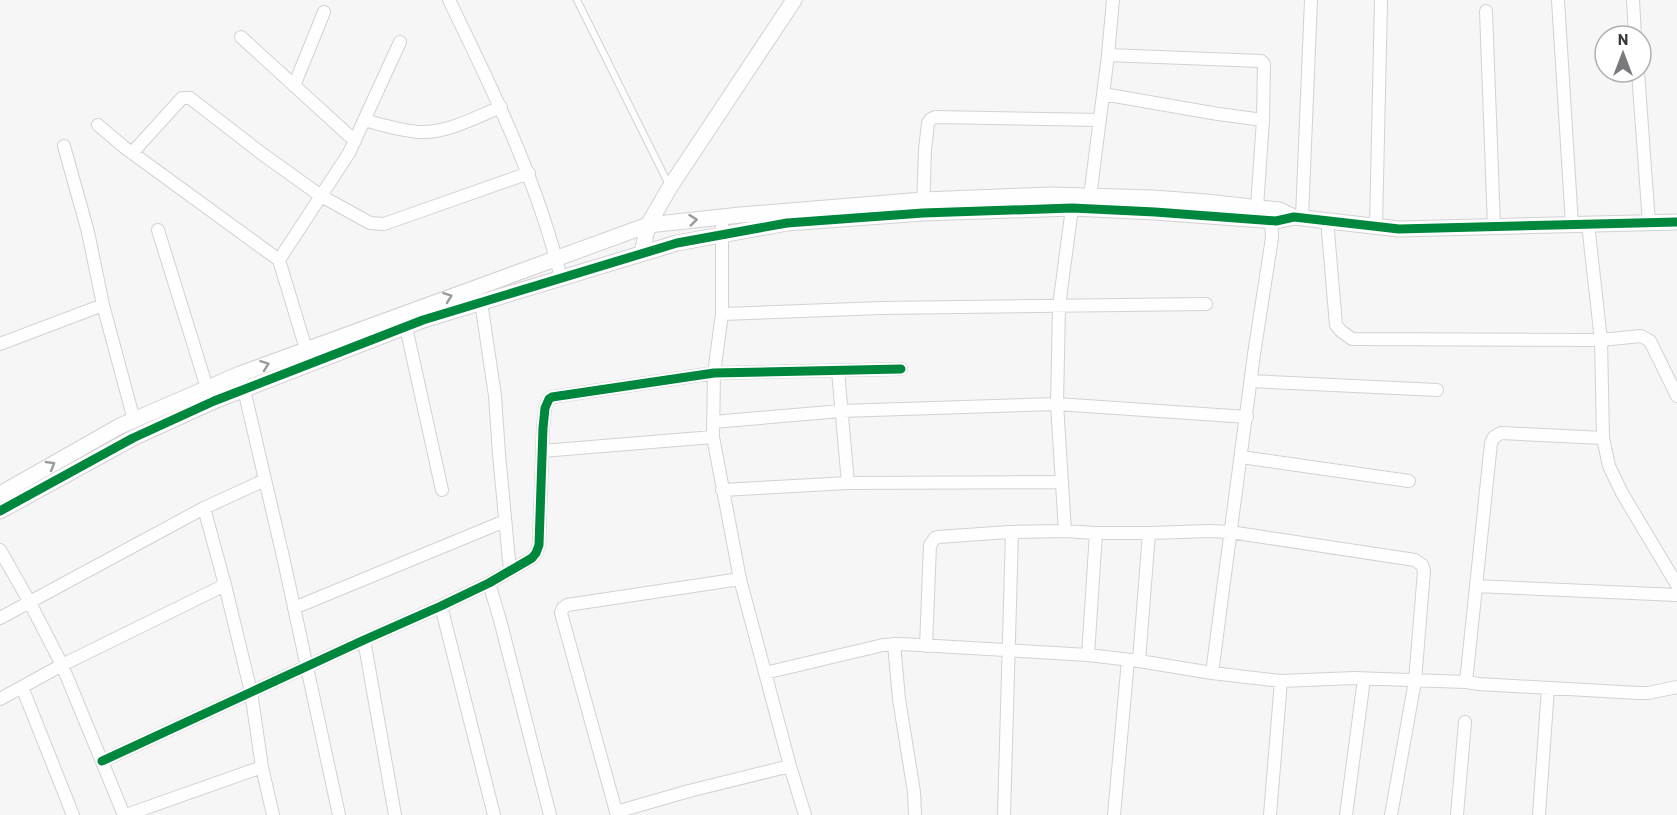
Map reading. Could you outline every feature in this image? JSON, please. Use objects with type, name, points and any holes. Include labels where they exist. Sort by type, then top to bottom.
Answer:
[{"type":"street","points":[[449,0],[501,107],[529,173],[561,278]]},
{"type":"street","points":[[642,253],[648,225],[670,187],[794,0]]},
{"type":"street","points":[[1089,203],[1113,0]]},
{"type":"street","points":[[1298,217],[1311,0]]},
{"type":"street","points":[[1376,226],[1381,0]]},
{"type":"street","points":[[1558,0],[1580,224],[1601,340],[1603,438],[1610,466],[1622,493],[1677,585]]},
{"type":"street","points":[[1633,0],[1634,24]]},
{"type":"street","points":[[1486,11],[1494,226]]},
{"type":"street","points":[[294,86],[324,12]]},
{"type":"street","points":[[241,38],[355,141]]},
{"type":"street","points":[[279,260],[349,153],[400,42]]},
{"type":"street","points":[[1108,55],[1261,61],[1264,64],[1257,207]]},
{"type":"street","points":[[1639,84],[1649,223]]},
{"type":"street","points":[[1103,94],[1263,120]]},
{"type":"street","points":[[132,153],[182,98],[189,98],[321,196],[370,224],[384,224],[529,173]]},
{"type":"street","points":[[364,120],[392,128],[423,132],[445,129],[501,107]]},
{"type":"street","points":[[923,207],[928,123],[935,117],[1100,120]]},
{"type":"street","points":[[98,125],[132,153],[279,260],[306,349]]},
{"type":"street","points":[[64,146],[88,231],[103,305],[134,420]]},
{"type":"street","points":[[0,511],[133,438],[214,401],[423,320],[677,243],[787,222],[1051,195],[1155,212],[1276,221],[1298,217]]},
{"type":"street","points":[[0,494],[120,426],[240,374],[648,225],[722,217],[923,207],[1072,208],[1089,203],[1153,198],[1257,207],[1279,210],[1298,217],[1400,228],[1677,222]]},
{"type":"street","points":[[1065,531],[1057,404],[1059,306],[1072,208]]},
{"type":"street","points":[[722,217],[722,314],[714,373],[713,437],[740,579],[790,766],[806,815]]},
{"type":"street","points":[[1212,673],[1272,238],[1271,220]]},
{"type":"street","points":[[1327,220],[1336,324],[1352,339],[1601,340],[1641,336],[1650,341],[1675,388]]},
{"type":"street","points":[[158,230],[207,388]]},
{"type":"street","points":[[481,302],[495,396],[510,571]]},
{"type":"street","points":[[722,314],[880,308],[1206,304]]},
{"type":"street","points":[[0,344],[103,305]]},
{"type":"street","points":[[406,327],[442,490]]},
{"type":"street","points":[[102,761],[441,606],[489,583],[532,558],[537,553],[539,545],[545,408],[552,397],[714,373],[901,369]]},
{"type":"street","points":[[838,371],[848,483]]},
{"type":"street","points":[[240,374],[339,815]]},
{"type":"street","points":[[1251,381],[1437,390]]},
{"type":"street","points":[[713,422],[841,411],[1057,404],[1247,417]]},
{"type":"street","points":[[1466,682],[1491,443],[1494,437],[1501,434],[1603,438]]},
{"type":"street","points":[[542,451],[713,437]]},
{"type":"street","points":[[1241,457],[1409,481]]},
{"type":"street","points":[[0,618],[204,508],[265,480]]},
{"type":"street","points":[[722,490],[848,483],[1062,482]]},
{"type":"street","points":[[204,508],[251,692],[262,766],[273,815]]},
{"type":"street","points":[[294,608],[506,521]]},
{"type":"street","points":[[926,646],[930,545],[935,538],[1012,532],[1210,531],[1230,532],[1415,560],[1422,565],[1424,571],[1415,681],[1391,815]]},
{"type":"street","points":[[1004,815],[1012,532]]},
{"type":"street","points":[[1088,655],[1096,533]]},
{"type":"street","points":[[1114,815],[1149,533]]},
{"type":"street","points":[[0,550],[62,665],[125,815],[262,766]]},
{"type":"street","points":[[740,579],[567,605],[561,614],[616,813],[690,791],[790,766]]},
{"type":"street","points":[[489,583],[550,815]]},
{"type":"street","points":[[0,699],[62,665],[225,585]]},
{"type":"street","points":[[1476,586],[1677,595]]},
{"type":"street","points":[[441,606],[494,815]]},
{"type":"street","points":[[364,640],[395,815]]},
{"type":"street","points":[[765,673],[894,644],[1088,655],[1281,681],[1354,678],[1466,682],[1638,693],[1677,687]]},
{"type":"street","points":[[894,644],[915,792],[915,815]]},
{"type":"street","points":[[1346,815],[1364,679]]},
{"type":"street","points":[[1270,815],[1281,681]]},
{"type":"street","points":[[22,687],[73,815]]},
{"type":"street","points":[[1539,815],[1548,688]]},
{"type":"street","points":[[1457,815],[1465,722]]},
{"type":"lane","points":[[577,0],[670,187]]},
{"type":"cycle path","points":[[0,511],[133,438],[214,401],[423,320],[677,243],[787,223],[923,213],[1072,208],[1276,221],[1294,217],[1399,229],[1677,222]]},
{"type":"cycle path","points":[[102,761],[441,606],[489,583],[532,558],[539,545],[545,408],[552,397],[714,373],[901,369]]}]
